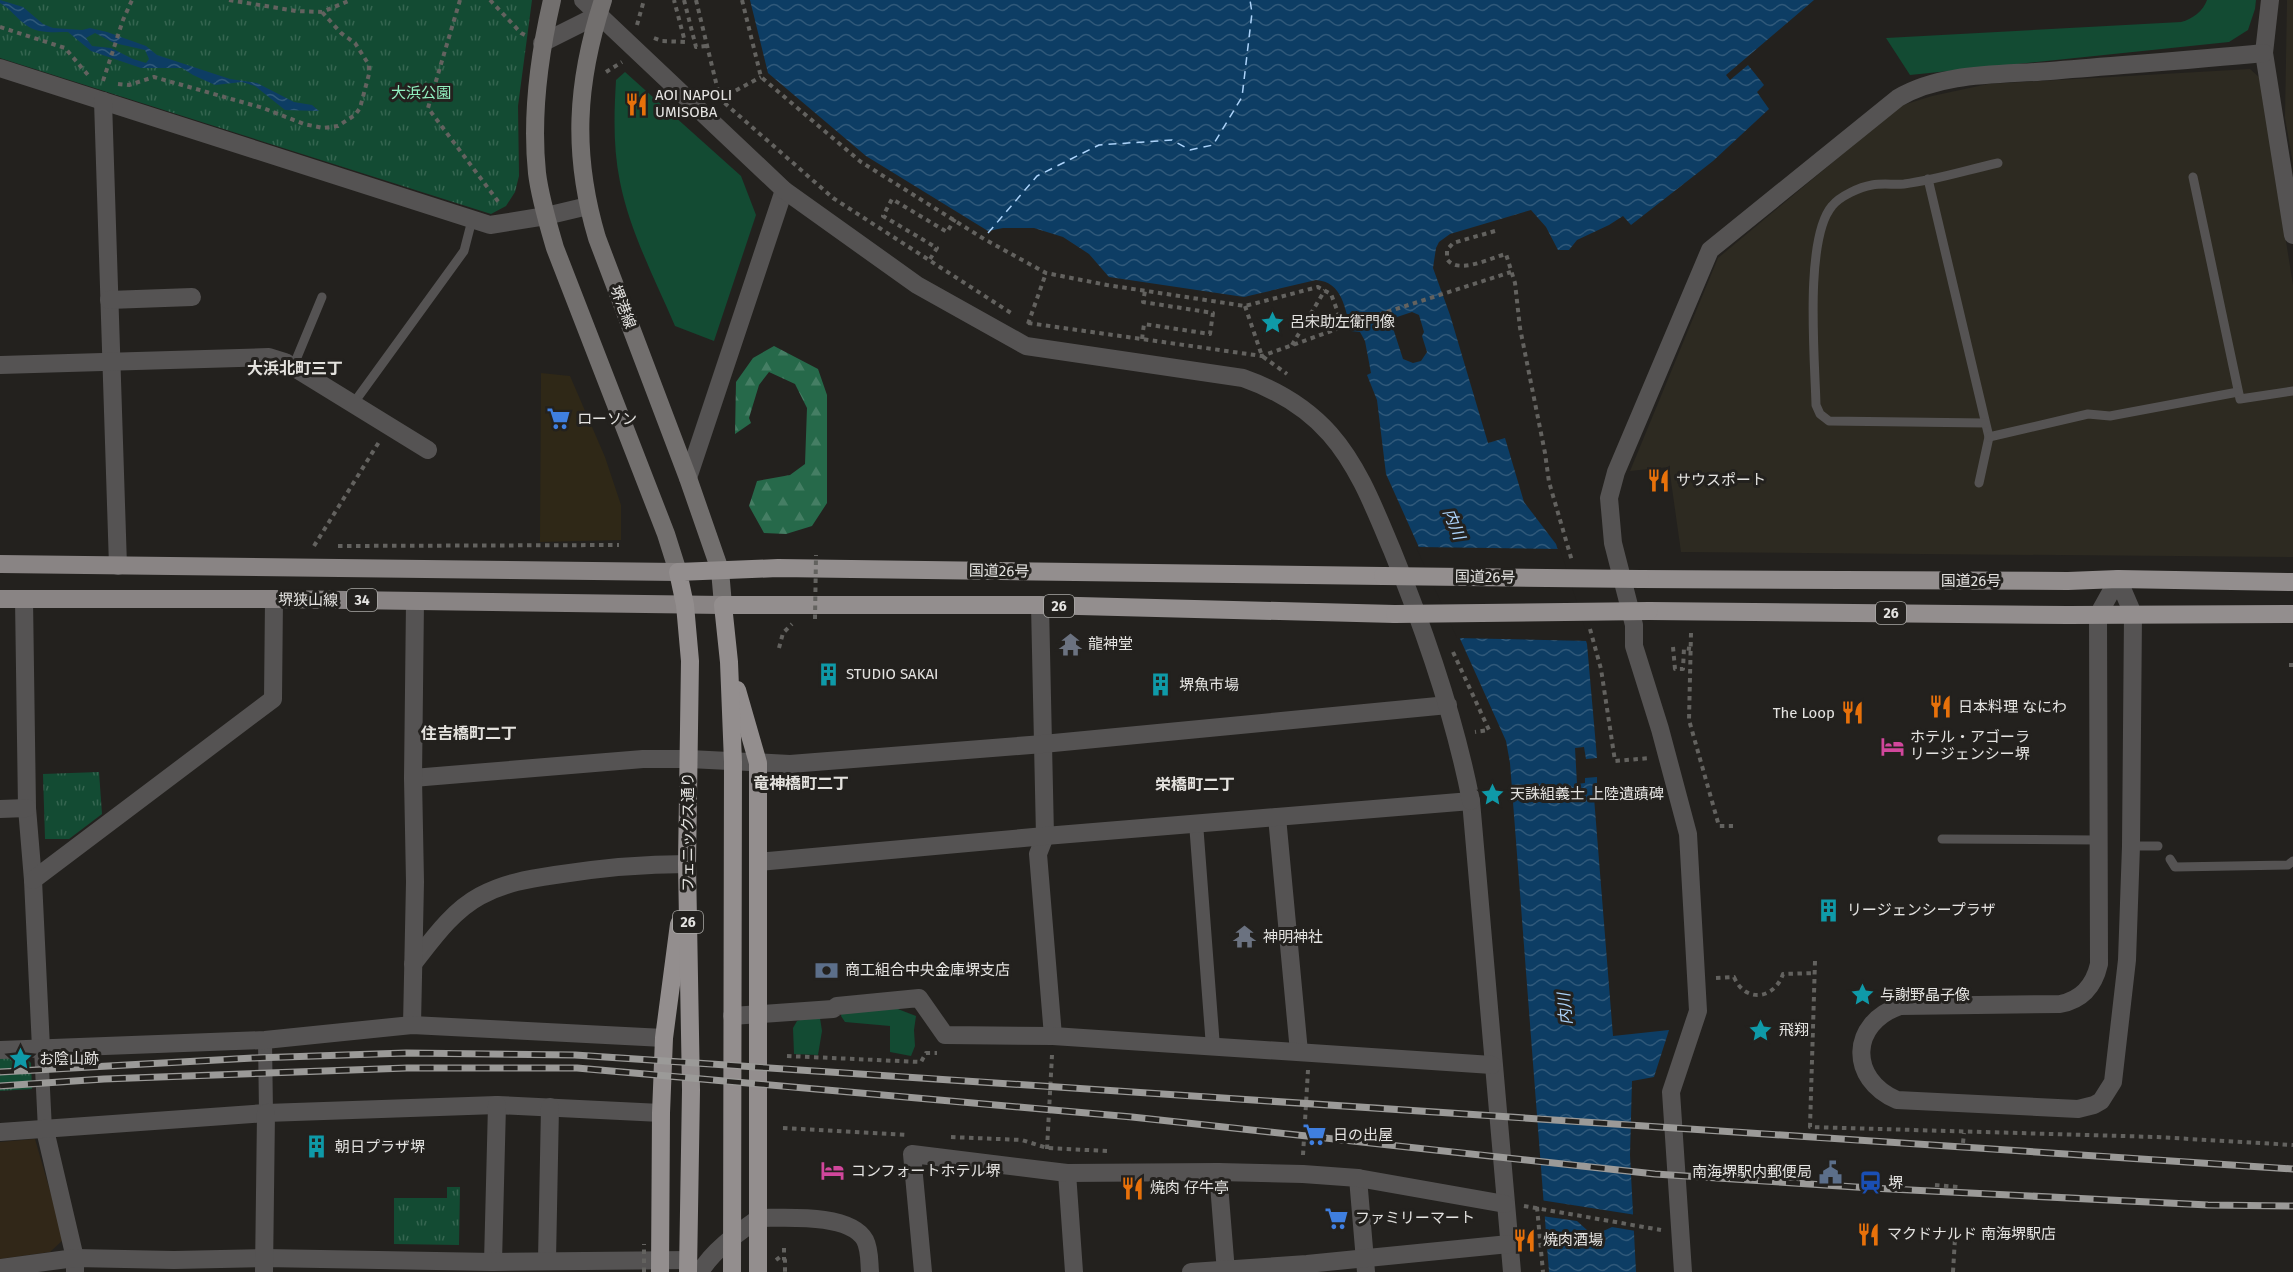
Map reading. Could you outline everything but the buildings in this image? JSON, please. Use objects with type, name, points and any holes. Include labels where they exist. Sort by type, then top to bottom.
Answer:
[{"type":"highway","name":"国道26号","points":[[678,572],[778,568],[1640,579],[2057,581],[2118,579],[2293,582]]},
{"type":"highway","name":"フェニックス通り","points":[[678,572],[685,605],[690,661],[687,864],[692,1268]]},
{"type":"highway","name":"26","points":[[723,605],[1040,605],[1395,614],[1649,611],[2098,615],[2293,614]]},
{"type":"highway","points":[[723,605],[729,662],[733,762],[732,1272]]},
{"type":"highway","points":[[729,662],[758,763],[759,1218],[767,1271]]},
{"type":"highway","name":"26","points":[[660,1266],[664,1038],[687,864]]},
{"type":"highway","points":[[732,1229],[759,1218]]},
{"type":"main road","points":[[552,0],[542,43],[535,137],[537,174],[546,216],[555,249],[666,534],[678,572]]},
{"type":"main road","name":"堺港線","points":[[600,8],[580,114],[581,167],[588,206],[597,238],[688,478],[720,570],[723,605]]},
{"type":"main road","name":"34","points":[[0,564],[678,572]]},
{"type":"main road","name":"堺狭山線","points":[[0,598],[723,605]]},
{"type":"street","points":[[583,0],[600,8],[784,190],[917,285],[1026,346],[1235,376],[1275,392],[1305,410],[1341,447],[1374,508],[1410,595],[1461,750],[1471,801],[1492,1065],[1512,1272]]},
{"type":"street","points":[[2270,0],[2264,53],[2293,235]]},
{"type":"street","points":[[542,43],[600,8]]},
{"type":"street","points":[[1683,1272],[1671,1092],[1698,1011],[1688,834],[1668,756],[1634,646],[1634,625],[1613,543],[1609,498],[1616,472],[1710,250],[1898,98],[1922,86],[1988,76],[2264,53]]},
{"type":"street","points":[[0,68],[490,225],[546,216],[588,206]]},
{"type":"street","points":[[103,101],[118,566]]},
{"type":"street","points":[[688,478],[784,190]]},
{"type":"street","points":[[109,300],[192,297]]},
{"type":"street","points":[[0,365],[269,357],[293,367],[428,450]]},
{"type":"street","points":[[2118,579],[2133,614],[2131,846],[2127,960],[2115,1074],[2110,1089],[2101,1101],[2078,1109],[1897,1100],[1885,1095],[1867,1076],[1861,1051],[1863,1039],[1869,1027],[1877,1017],[1888,1010],[1900,1006],[2060,1004],[2076,999],[2094,981],[2098,964],[2098,615],[2118,579]]},
{"type":"street","points":[[24,599],[27,808],[33,880],[45,1130],[75,1265]]},
{"type":"street","points":[[33,880],[273,699],[274,599]]},
{"type":"street","points":[[412,1025],[415,882],[413,778],[415,601]]},
{"type":"street","points":[[1040,605],[1045,836],[1038,854],[1053,1036]]},
{"type":"street","points":[[413,778],[643,759],[790,764],[1043,744],[1448,705]]},
{"type":"street","points":[[758,862],[1471,801]]},
{"type":"street","points":[[0,809],[27,808]]},
{"type":"street","points":[[1277,817],[1298,1060]]},
{"type":"street","points":[[1196,823],[1213,1047]]},
{"type":"street","points":[[412,964],[444,925],[478,897],[509,883],[603,867],[687,864]]},
{"type":"street","points":[[732,1016],[832,1009],[837,1006],[920,998],[945,1035],[1053,1036],[1213,1047],[1298,1060],[1492,1065]]},
{"type":"street","points":[[0,1050],[265,1040],[412,1025],[664,1038]]},
{"type":"street","points":[[264,1265],[265,1040]]},
{"type":"street","points":[[0,1132],[266,1113],[497,1105],[661,1113]]},
{"type":"street","points":[[493,1262],[497,1105]]},
{"type":"street","points":[[547,1260],[550,1107]]},
{"type":"street","points":[[923,1272],[912,1154],[1067,1173],[1218,1172],[1358,1178],[1505,1204]]},
{"type":"street","points":[[1218,1172],[1226,1270]]},
{"type":"street","points":[[1067,1173],[1074,1272]]},
{"type":"street","points":[[1358,1178],[1366,1264]]},
{"type":"street","points":[[759,1218],[844,1223],[865,1240],[870,1272]]},
{"type":"street","points":[[0,1268],[75,1265],[404,1267],[547,1260],[692,1268],[707,1261],[732,1229]]},
{"type":"street","points":[[1191,1272],[1307,1264],[1366,1264],[1509,1244]]},
{"type":"lane","points":[[1985,423],[1829,420],[1820,414],[1816,405],[1813,289],[1815,258],[1823,222],[1832,206],[1845,196],[1872,184],[1903,184],[1998,163]]},
{"type":"lane","points":[[2193,177],[2240,399],[2293,391]]},
{"type":"lane","points":[[1928,179],[1989,437],[1979,483]]},
{"type":"lane","points":[[353,404],[464,251],[471,220]]},
{"type":"lane","points":[[293,367],[322,297]]},
{"type":"lane","points":[[1989,437],[2088,414],[2109,416],[2238,392]]},
{"type":"lane","points":[[1942,839],[2097,840]]},
{"type":"lane","points":[[2131,846],[2158,846]]},
{"type":"lane","points":[[2170,859],[2175,867],[2288,866],[2293,861]]},
{"type":"path","points":[[104,77],[132,0]]},
{"type":"path","points":[[229,0],[296,11],[322,12],[350,0]]},
{"type":"path","points":[[460,0],[428,108],[504,209]]},
{"type":"path","points":[[490,0],[520,33]]},
{"type":"path","points":[[636,30],[644,0]]},
{"type":"path","points":[[644,33],[662,41],[685,42],[674,0]]},
{"type":"path","points":[[684,0],[696,47],[707,46]]},
{"type":"path","points":[[696,0],[720,99],[833,198],[1028,324],[1262,356],[1511,272]]},
{"type":"path","points":[[742,0],[761,77],[861,162],[984,239],[1046,273],[1245,306],[1314,287],[1325,289],[1333,297],[1340,318]]},
{"type":"path","points":[[0,27],[65,48],[88,76],[103,81],[129,85],[154,77],[263,108],[304,123],[331,128],[344,124],[360,108],[369,74],[369,64],[355,43],[341,33],[322,12]]},
{"type":"path","points":[[607,73],[622,61]]},
{"type":"path","points":[[720,99],[761,77]]},
{"type":"path","points":[[930,260],[937,248],[883,216],[892,200],[947,232],[955,219]]},
{"type":"path","points":[[1495,231],[1453,243],[1447,250],[1447,259],[1453,265],[1462,267],[1506,254],[1515,283],[1520,327],[1549,482],[1573,566]]},
{"type":"path","points":[[1028,324],[1046,273]]},
{"type":"path","points":[[1291,345],[1325,289]]},
{"type":"path","points":[[1142,339],[1144,324],[1210,333],[1213,313],[1143,302],[1144,291]]},
{"type":"path","points":[[1245,306],[1262,356]]},
{"type":"path","points":[[325,546],[314,546],[389,426]]},
{"type":"path","points":[[337,546],[619,545]]},
{"type":"path","points":[[807,619],[815,619],[816,555]]},
{"type":"path","points":[[779,648],[783,633],[799,621]]},
{"type":"path","points":[[1588,623],[1601,669],[1615,761],[1668,756]]},
{"type":"path","points":[[1691,633],[1689,720],[1719,825],[1733,826]]},
{"type":"path","points":[[1673,647],[1674,669],[1683,669],[1683,648],[1691,649]]},
{"type":"path","points":[[1815,961],[1810,1127],[2156,1137],[2293,1145]]},
{"type":"path","points":[[1714,979],[1734,977],[1738,987],[1757,996],[1770,992],[1779,984],[1783,974],[1815,973]]},
{"type":"path","points":[[1046,1171],[1053,1036]]},
{"type":"path","points":[[787,1056],[921,1062],[926,1053],[938,1053]]},
{"type":"path","points":[[1041,1054],[1064,1055]]},
{"type":"path","points":[[1298,1060],[1308,1070]]},
{"type":"path","points":[[1298,1060],[1308,1070],[1303,1174]]},
{"type":"path","points":[[783,1128],[914,1135]]},
{"type":"path","points":[[1963,1143],[1964,1133]]},
{"type":"path","points":[[950,1137],[1022,1140],[1047,1148],[1118,1151]]},
{"type":"path","points":[[1935,1185],[1959,1187]]},
{"type":"path","points":[[1543,1272],[1539,1208],[1662,1230]]},
{"type":"path","points":[[1953,1272],[1954,1238]]},
{"type":"path","points":[[644,1244],[644,1272]]},
{"type":"path","points":[[784,1248],[784,1272]]},
{"type":"path","points":[[767,1271],[780,1257],[786,1260],[784,1272]]},
{"type":"shaded area","points":[[2287,0],[2293,0],[2293,164],[2285,118]]},
{"type":"shaded area","points":[[2250,69],[2260,78],[2293,285],[2293,557],[1681,552],[1669,467],[1630,471],[1718,258],[1900,106],[1932,96],[1988,84]]},
{"type":"shaded area","points":[[541,373],[570,376],[605,457],[621,505],[621,540],[540,542]]},
{"type":"shaded area","points":[[35,1139],[64,1239],[50,1252],[0,1259],[0,1142]]},
{"type":"green space","name":"大浜公園","points":[[0,0],[532,0],[518,106],[519,176],[515,192],[506,206],[491,214],[0,58]]},
{"type":"green space","points":[[2207,0],[2256,0],[2248,30],[2229,42],[1910,75],[1886,38],[2181,22],[2197,14]]},
{"type":"green space","points":[[625,72],[741,176],[756,215],[714,341],[675,326],[644,255],[624,201],[616,157],[615,106],[616,80]]},
{"type":"green space","points":[[774,346],[818,369],[827,395],[827,503],[812,526],[786,534],[764,533],[749,506],[757,481],[790,475],[805,464],[807,408],[795,384],[769,372],[759,385],[749,418],[751,423],[735,434],[736,382],[753,358]]},
{"type":"green space","points":[[99,772],[102,814],[69,839],[45,839],[43,774]]},
{"type":"green space","points":[[890,1006],[916,1016],[915,1046],[911,1056],[890,1052],[890,1026],[845,1022],[841,1016],[842,1011]]},
{"type":"green space","points":[[809,1017],[820,1018],[822,1031],[818,1055],[794,1054],[793,1028],[797,1021]]},
{"type":"green space","points":[[24,1056],[31,1063],[32,1089],[0,1091],[0,1057]]},
{"type":"green space","points":[[447,1187],[460,1187],[459,1245],[394,1244],[394,1198],[447,1198]]},
{"type":"water","points":[[0,0],[23,7],[43,24],[53,28],[82,30],[90,28],[107,32],[146,46],[157,55],[230,79],[257,83],[294,102],[312,105],[319,111],[285,110],[255,86],[242,82],[215,85],[182,68],[141,68],[91,51],[68,32],[46,32],[30,28],[0,3]],"holes":[[[95,33],[114,43],[145,50],[149,59],[146,63],[111,48],[92,46],[86,38]]]},
{"type":"water","name":"内川","points":[[750,0],[1814,0],[1726,75],[1730,80],[1748,65],[1764,85],[1757,92],[1769,109],[1713,161],[1631,225],[1623,216],[1577,240],[1569,250],[1558,250],[1546,227],[1531,210],[1450,234],[1439,242],[1436,248],[1433,268],[1450,315],[1488,443],[1505,438],[1524,502],[1556,544],[1587,644],[1597,758],[1586,759],[1584,747],[1575,748],[1577,784],[1585,783],[1585,778],[1597,777],[1597,785],[1593,785],[1613,1036],[1669,1030],[1654,1077],[1632,1081],[1630,1155],[1636,1272],[1549,1272],[1510,763],[1506,741],[1386,474],[1377,400],[1367,375],[1371,373],[1365,341],[1360,332],[1351,331],[1337,291],[1325,282],[1316,280],[1244,297],[1109,277],[1089,254],[1063,237],[1034,228],[1003,228],[988,231],[866,156],[768,73]],"holes":[[[1412,312],[1419,315],[1427,352],[1421,361],[1413,363],[1403,359],[1392,325],[1397,317]]]},
{"type":"pier","points":[[1416,547],[1560,549],[1589,641],[1457,638]]},
{"type":"pier","points":[[1540,1200],[1636,1215],[1636,1231],[1612,1227],[1601,1232],[1594,1232],[1587,1230],[1577,1221],[1542,1216]]},
{"type":"ferry route","points":[[988,233],[1037,176],[1099,145],[1172,140],[1190,150],[1213,145],[1242,97],[1252,13],[1250,0]]},
{"type":"railway","points":[[0,1072],[253,1058],[406,1053],[575,1055],[2293,1169]]},
{"type":"railway","points":[[0,1086],[104,1079],[407,1068],[577,1068],[1132,1117],[1655,1174],[1871,1188],[2208,1205],[2293,1206]]},
{"type":"place","name":"AOI NAPOLI UMISOBA","points":[[637,104]]},
{"type":"place","name":"呂宋助左衛門像","points":[[1272,322]]},
{"type":"place","name":"ローソン","points":[[559,419]]},
{"type":"place","name":"サウスポート","points":[[1658,480]]},
{"type":"place","name":"龍神堂","points":[[1070,644]]},
{"type":"place","name":"STUDIO SAKAI","points":[[828,674]]},
{"type":"place","name":"堺魚市場","points":[[1161,685]]},
{"type":"place","name":"日本料理 なにわ","points":[[1940,707]]},
{"type":"place","name":"The Loop","points":[[1853,713]]},
{"type":"place","name":"ホテル・アゴーラ リージェンシー堺","points":[[1892,746]]},
{"type":"place","name":"天誅組義士 上陸遺蹟碑","points":[[1492,794]]},
{"type":"place","name":"リージェンシープラザ","points":[[1829,910]]},
{"type":"place","name":"神明神社","points":[[1245,937]]},
{"type":"place","name":"商工組合中央金庫堺支店","points":[[827,970]]},
{"type":"place","name":"与謝野晶子像","points":[[1862,995]]},
{"type":"place","name":"飛翔","points":[[1761,1030]]},
{"type":"place","name":"お陰山跡","points":[[21,1059]]},
{"type":"place","name":"日の出屋","points":[[1315,1135]]},
{"type":"place","name":"朝日プラザ堺","points":[[317,1147]]},
{"type":"place","name":"コンフォートホテル堺","points":[[833,1171]]},
{"type":"place","name":"南海堺駅内郵便局","points":[[1830,1172]]},
{"type":"place","name":"堺","points":[[1870,1183]]},
{"type":"place","name":"焼肉 仔牛亭","points":[[1132,1188]]},
{"type":"place","name":"ファミリーマート","points":[[1337,1218]]},
{"type":"place","name":"マクドナルド 南海堺駅店","points":[[1869,1234]]},
{"type":"place","name":"焼肉酒場","points":[[1525,1240]]},
{"type":"district","name":"大浜北町三丁","points":[[295,368]]},
{"type":"district","name":"住吉橋町二丁","points":[[469,733]]},
{"type":"district","name":"竜神橋町二丁","points":[[801,783]]},
{"type":"district","name":"栄橋町二丁","points":[[1195,784]]}]
